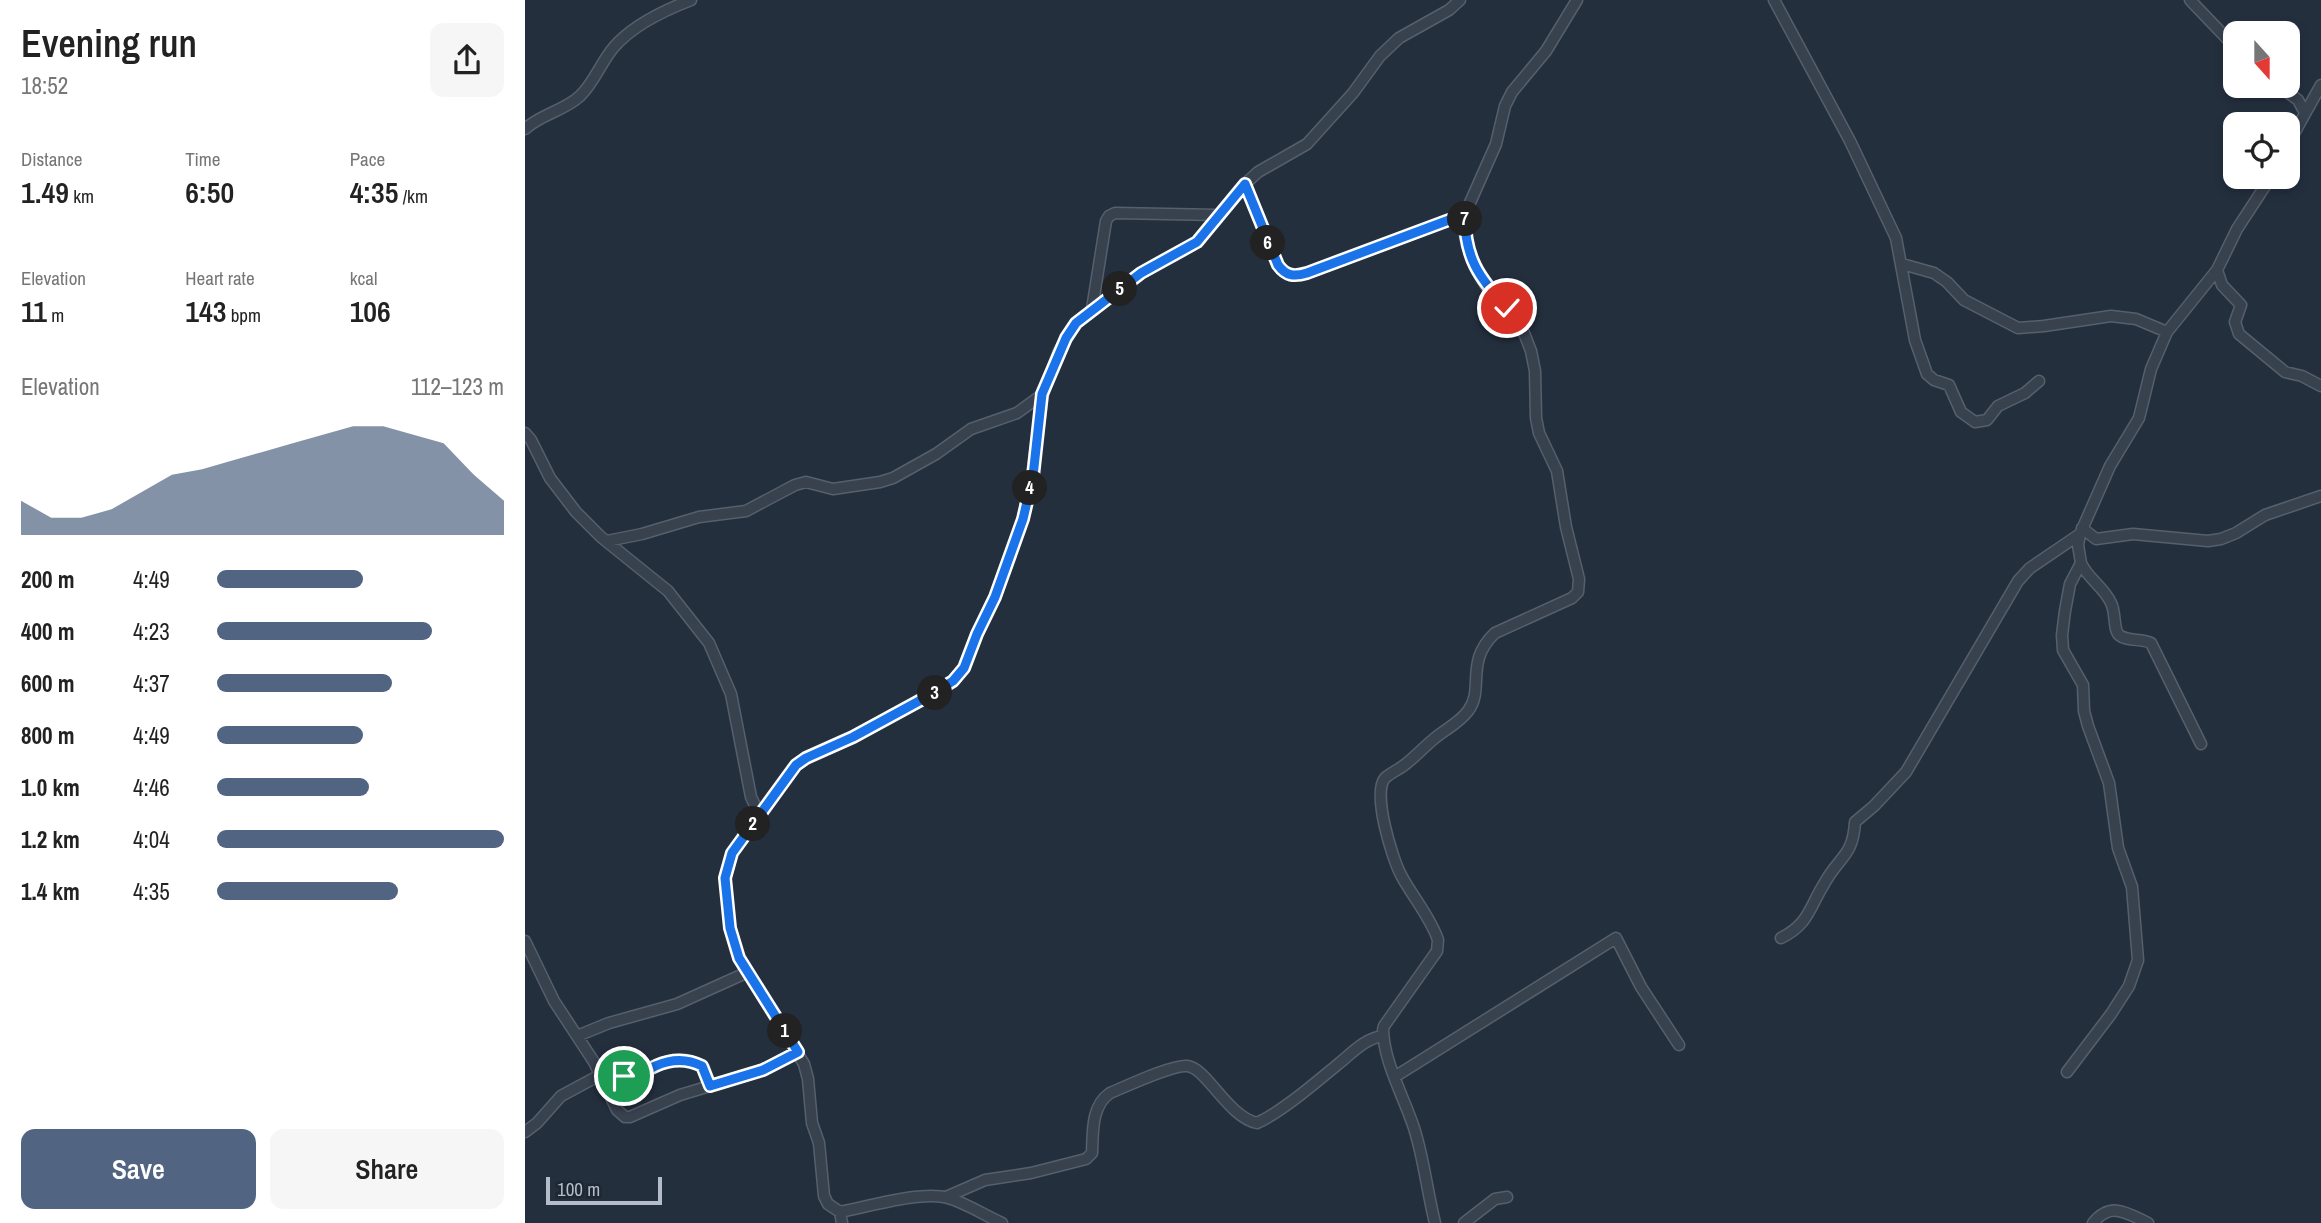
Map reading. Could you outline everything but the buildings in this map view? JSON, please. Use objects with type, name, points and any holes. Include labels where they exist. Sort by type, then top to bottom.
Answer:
[{"type":"street","points":[[525,129],[542,116],[573,102],[581,95],[625,36],[691,0]]},
{"type":"street","points":[[1002,1223],[946,1197],[931,1196],[884,1202],[841,1218],[828,1204],[824,1196],[820,1143],[812,1123],[808,1079],[798,1052],[739,958],[730,928],[725,878],[732,853],[796,765],[932,694],[953,681],[964,668],[995,597],[1023,519],[1033,476],[1042,394],[1066,338],[1076,323],[1151,266],[1197,242],[1258,172],[1307,144],[1353,93],[1380,55],[1399,38],[1449,10],[1460,0]]},
{"type":"street","points":[[1436,1223],[1425,1164],[1383,1036],[1384,1026],[1437,951],[1438,940],[1399,872],[1380,800],[1380,789],[1383,780],[1461,719],[1471,707],[1480,652],[1488,640],[1495,634],[1572,598],[1578,592],[1579,579],[1566,527],[1557,471],[1539,433],[1536,418],[1535,371],[1531,351],[1515,319],[1493,295],[1480,275],[1467,245],[1465,214],[1492,154],[1504,106],[1512,92],[1546,51],[1577,0]]},
{"type":"street","points":[[1774,0],[1875,192],[1896,238],[1915,340],[1927,374],[1934,380],[1949,385],[1965,417],[1975,422],[1987,420],[1998,406],[2025,393],[2039,381]]},
{"type":"street","points":[[2190,0],[2223,34]]},
{"type":"street","points":[[2300,122],[2321,85]]},
{"type":"street","points":[[2295,98],[2305,113]]},
{"type":"street","points":[[2298,100],[2316,98]]},
{"type":"street","points":[[1245,184],[1278,265],[1284,272],[1298,276],[1465,214]]},
{"type":"street","points":[[2201,744],[2151,643],[2118,634],[2115,610],[2107,595],[2087,575],[2081,563],[2078,545],[2081,531],[2110,467],[2139,418],[2151,369],[2167,332],[2217,270],[2237,229],[2263,189]]},
{"type":"street","points":[[1093,309],[1108,216],[1115,213],[1218,215]]},
{"type":"street","points":[[1902,264],[1934,273],[1964,300],[2018,328],[2111,316],[2136,319],[2167,332]]},
{"type":"street","points":[[2217,270],[2222,285],[2241,305],[2235,322],[2239,334],[2285,372],[2302,376],[2321,386]]},
{"type":"street","points":[[607,541],[699,517],[746,511],[806,482],[833,489],[880,482],[901,474],[936,454],[971,429],[1017,413],[1042,394]]},
{"type":"street","points":[[525,433],[562,495],[589,526],[668,591],[709,643],[731,694],[751,797],[760,816]]},
{"type":"street","points":[[2081,531],[2096,539],[2133,534],[2209,541],[2236,533],[2265,515],[2321,496]]},
{"type":"street","points":[[1781,938],[1793,932],[1807,917],[1823,884],[1850,849],[1855,822],[1906,772],[2018,581],[2030,568],[2081,531]]},
{"type":"street","points":[[2067,1072],[2129,986],[2138,960],[2132,887],[2118,848],[2109,783],[2084,711],[2083,684],[2063,650],[2061,635],[2070,584],[2081,563]]},
{"type":"street","points":[[1396,1076],[1616,938],[1641,987],[1679,1045]]},
{"type":"street","points":[[525,941],[554,1001],[600,1074],[621,1115],[625,1117],[763,1070],[798,1052]]},
{"type":"street","points":[[577,1036],[609,1023],[677,1004],[748,972]]},
{"type":"street","points":[[946,1197],[985,1180],[1031,1173],[1086,1158],[1092,1153],[1096,1111],[1101,1099],[1110,1093],[1177,1068],[1189,1066],[1198,1071],[1231,1107],[1247,1120],[1257,1123],[1363,1044],[1372,1038],[1383,1036]]},
{"type":"street","points":[[525,1132],[537,1123],[561,1096],[600,1074],[619,1074],[630,1082],[652,1066],[667,1061],[686,1061],[702,1066],[710,1086]]},
{"type":"street","points":[[1464,1223],[1495,1199],[1507,1197]]},
{"type":"street","points":[[2094,1223],[2103,1213],[2113,1210],[2148,1223]]},
{"type":"route","points":[[624,1076],[631,1082],[652,1066],[667,1061],[686,1061],[702,1066],[710,1086],[740,1079],[798,1052],[739,958],[734,944],[725,890],[725,878],[732,853],[796,765],[932,694],[953,681],[964,668],[995,597],[1023,519],[1033,476],[1042,394],[1059,351],[1076,323],[1151,266],[1197,242],[1245,184],[1278,265],[1284,272],[1298,276],[1465,214],[1467,245],[1480,275],[1493,295],[1507,308]]}]
